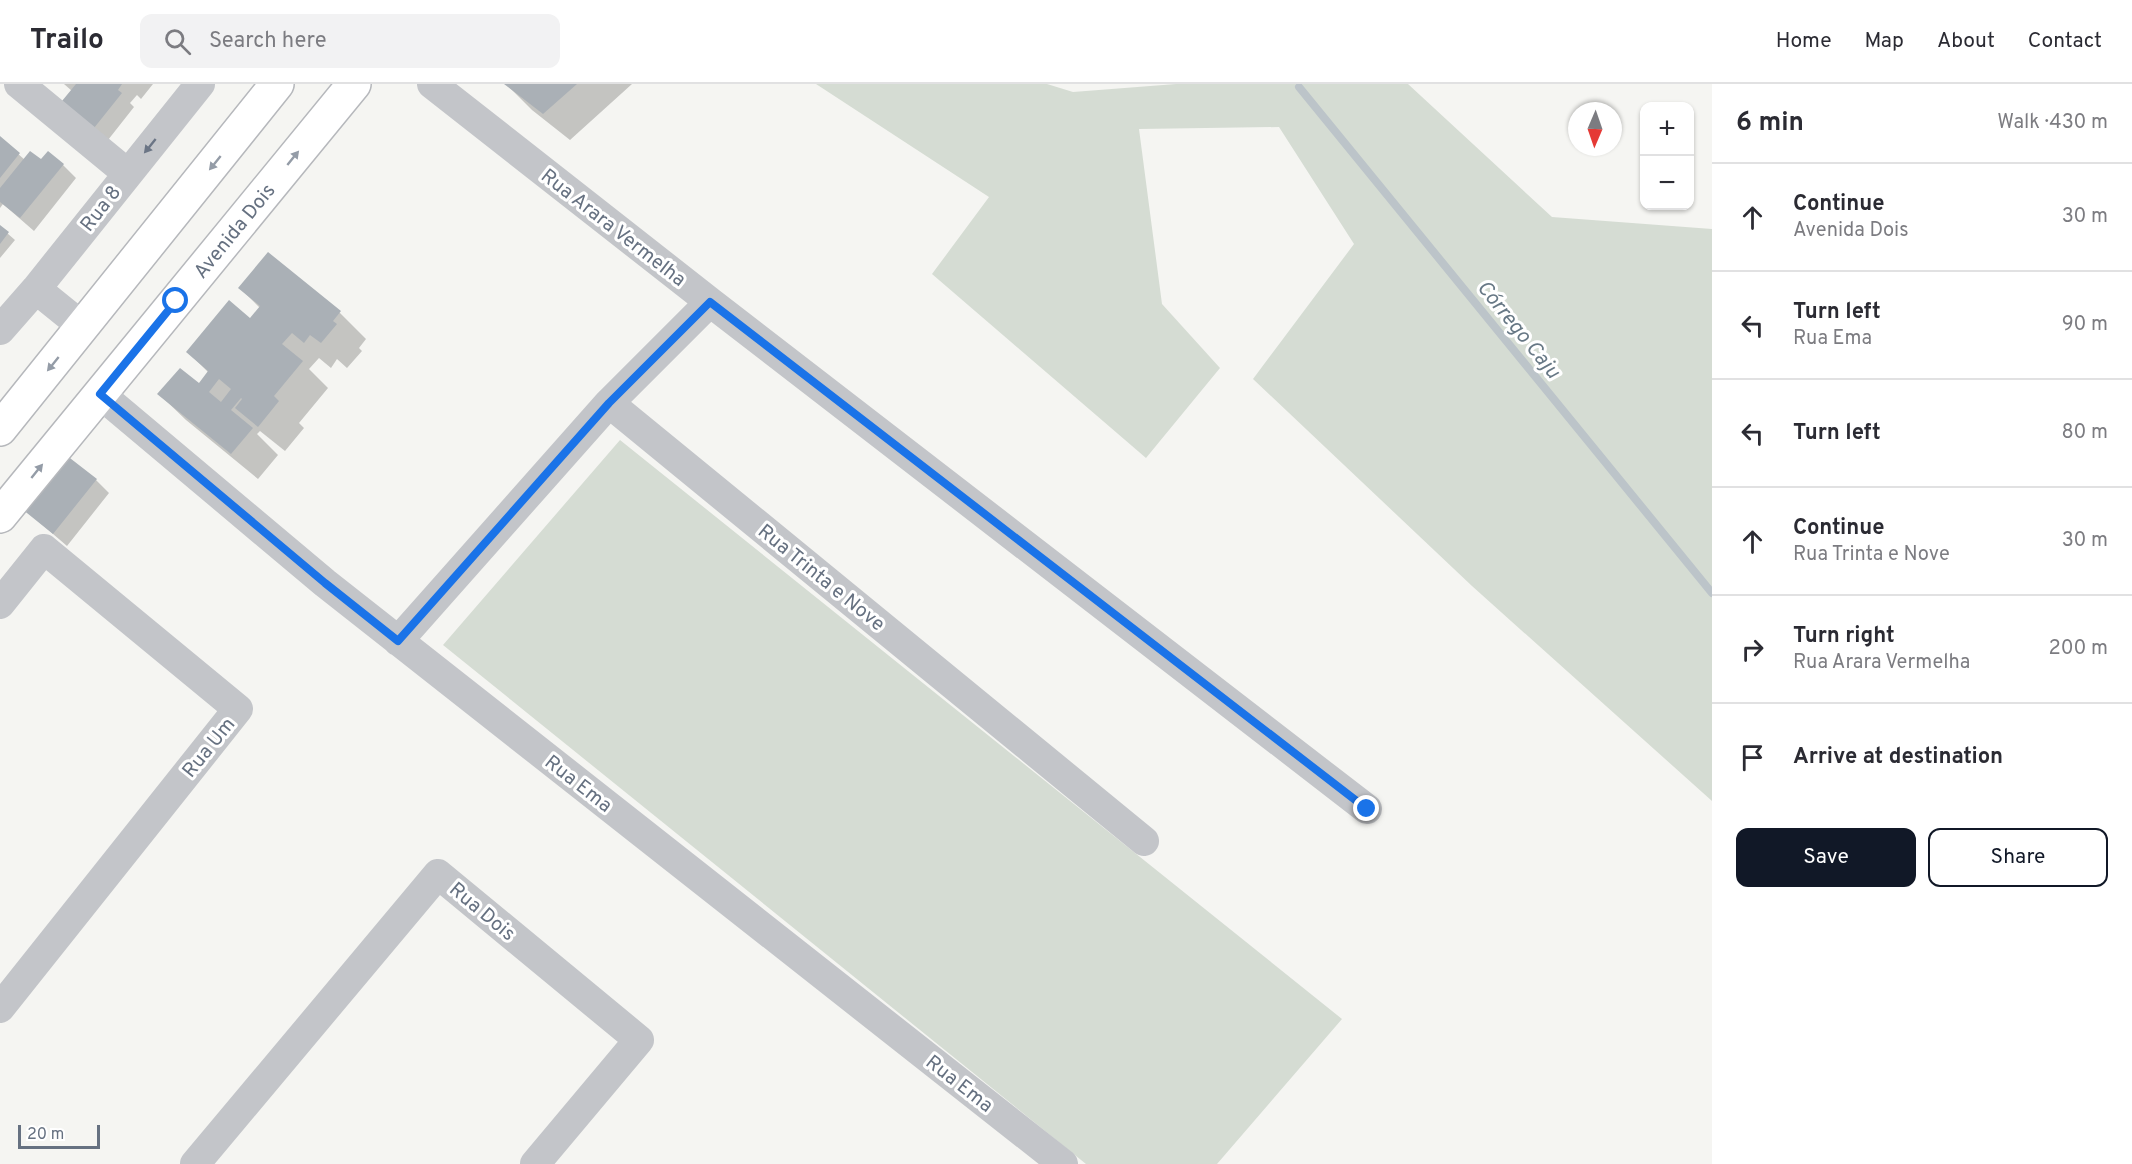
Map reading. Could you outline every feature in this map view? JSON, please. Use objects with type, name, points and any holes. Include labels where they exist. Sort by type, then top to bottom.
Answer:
[{"type":"main road","points":[[0,429],[277,84]]},
{"type":"main road","name":"Avenida Dois","points":[[0,516],[354,84]]},
{"type":"street","points":[[20,84],[127,173]]},
{"type":"street","name":"Rua 8","points":[[0,330],[36,289],[200,84]]},
{"type":"street","name":"Rua Arara Vermelha","points":[[432,84],[710,302],[1367,809]]},
{"type":"street","points":[[36,289],[83,327]]},
{"type":"street","points":[[398,641],[609,403],[710,302]]},
{"type":"street","name":"Rua Ema","points":[[100,394],[325,583],[1063,1164]]},
{"type":"street","name":"Rua Trinta e Nove","points":[[609,403],[1144,841]]},
{"type":"street","name":"Rua Um","points":[[0,604],[44,549],[238,709],[0,1008]]},
{"type":"street","name":"Rua Dois","points":[[195,1164],[438,874],[639,1040],[535,1164]]},
{"type":"shaded area","points":[[816,84],[1047,84],[1073,92],[1176,84],[1408,84],[1552,217],[1712,229],[1712,801],[1472,586],[1253,379],[1354,244],[1279,127],[1139,129],[1162,304],[1220,368],[1146,458],[932,274],[989,197]]},
{"type":"shaded area","points":[[620,440],[1342,1019],[1217,1164],[1086,1164],[443,645]]},
{"type":"building","points":[[76,84],[122,84],[118,90],[122,93],[94,128],[62,101]]},
{"type":"building","points":[[504,84],[577,84],[543,114]]},
{"type":"building","points":[[0,136],[20,153],[0,178]]},
{"type":"building","points":[[30,151],[41,159],[48,151],[64,164],[20,218],[0,202],[0,188]]},
{"type":"building","points":[[0,225],[9,232],[0,244]]},
{"type":"building","points":[[268,252],[341,311],[333,321],[337,324],[321,343],[310,335],[304,343],[292,333],[282,344],[303,361],[274,396],[279,401],[258,427],[235,408],[241,398],[231,410],[253,428],[231,454],[157,394],[180,368],[199,383],[208,371],[186,352],[229,300],[250,318],[260,306],[238,288]],"holes":[[[219,379],[231,389],[221,402],[209,392]]]},
{"type":"building","points":[[66,455],[97,479],[53,534],[22,509]]},
{"type":"waterway","name":"Córrego Caju","points":[[1299,87],[1712,593]]},
{"type":"route","points":[[176,301],[100,394],[325,583],[398,641],[609,403],[710,302],[1367,809]]}]
